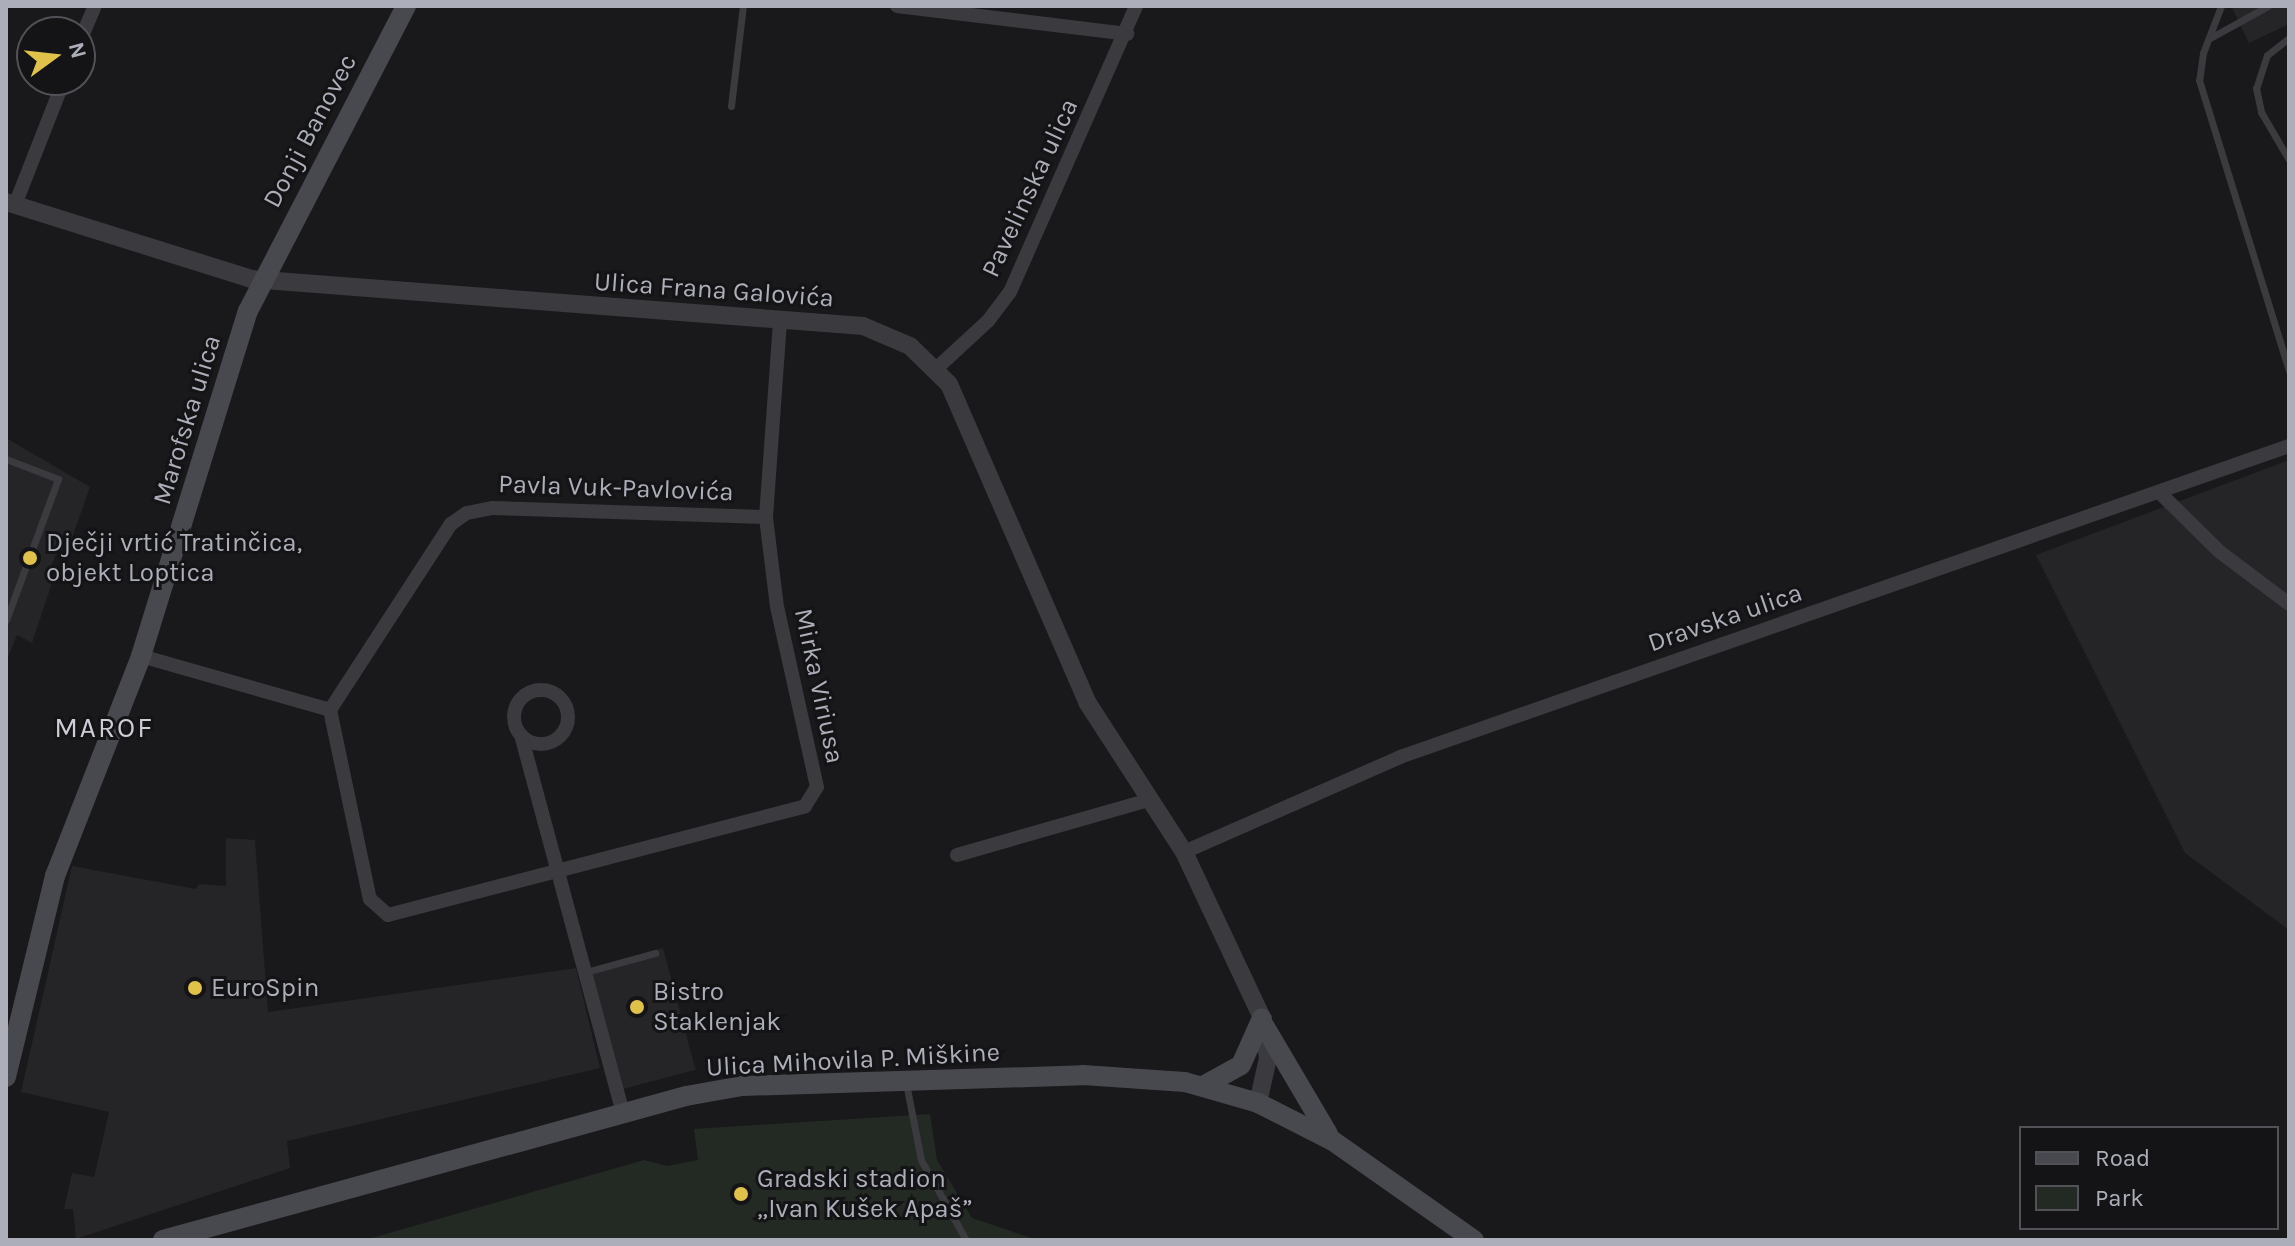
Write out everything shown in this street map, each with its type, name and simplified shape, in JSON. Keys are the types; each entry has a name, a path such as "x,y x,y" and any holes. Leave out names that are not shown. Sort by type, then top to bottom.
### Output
{"main road":[{"name":"Donji Banovec","path":"262,281 406,6"},
{"name":"Marofska ulica","path":"6,1077 55,876 141,656 230,365 262,281"},
{"path":"1203,1086 1241,1065 1264,1023"},
{"path":"1264,1023 1333,1141"},
{"name":"Ulica Mihovila P. Miškine","path":"163,1240 622,1110 742,1086 1120,1075 1203,1086 1258,1103 1333,1141 1474,1240"}],"street":[{"path":"897,6 1127,34"},
{"name":"Pavelinska ulica","path":"937,368 988,321 1010,292 1127,34 1136,6"},
{"path":"10,204 57,96"},
{"name":"Ulica Frana Galovića","path":"10,204 226,275 262,281 875,329 910,346 937,368 958,401 1087,702 1184,852 1264,1023 1268,1058 1258,1103"},
{"name":"Mirka Viriusa","path":"330,710 370,899 379,911 388,915 805,806 817,787 777,607 766,517 780,320"},
{"name":"Dravska ulica","path":"1184,852 1427,747 2161,494 2289,446"},
{"path":"2161,494 2220,552 2289,604"},
{"name":"Pavla Vuk-Pavlovića","path":"330,710 451,524 467,513 492,508 766,517"},
{"path":"141,656 330,710"},
{"path":"521,735 622,1110"},
{"path":"957,855 1149,800"}],"lane":[{"path":"731,106 743,6"},
{"path":"2221,6 2199,67 2201,91 2289,371"},
{"path":"2209,38 2268,6"},
{"path":"2289,38 2267,55 2256,88 2261,112 2289,160"},
{"path":"6,459 58,479 6,620"},
{"path":"586,972 655,953"},
{"path":"905,1080 921,1160 966,1240"}],"shaded area":[{"path":"2231,6 2289,6 2289,24 2249,43"},
{"name":"Dječji vrtić Tratinčica, objekt Loptica","path":"6,438 90,487 72,538 64,535 47,576 53,580 32,643 17,635 6,662"},
{"path":"2289,460 2289,930 2185,853 2036,555"},
{"path":"226,838 255,840 268,1012 576,968 600,1068 287,1141 290,1168 76,1239 73,1209 64,1209 72,1173 94,1177 109,1112 21,1092 72,866 196,889 199,884 226,886"},
{"path":"663,948 696,1070 623,1089 591,967"}],"green space":[{"name":"Gradski stadion „Ivan Kušek Apaš”","path":"930,1114 937,1160 972,1218 1037,1240 365,1240 644,1160 667,1166 698,1160 694,1129"}],"place":[{"name":"Dječji vrtić Tratinčica, objekt Loptica","path":"30,558"},
{"name":"EuroSpin","path":"195,988"},
{"name":"Bistro Staklenjak","path":"637,1007"},
{"name":"Gradski stadion „Ivan Kušek Apaš”","path":"741,1194"}],"district":[{"name":"MAROF","path":"104,728"}]}
